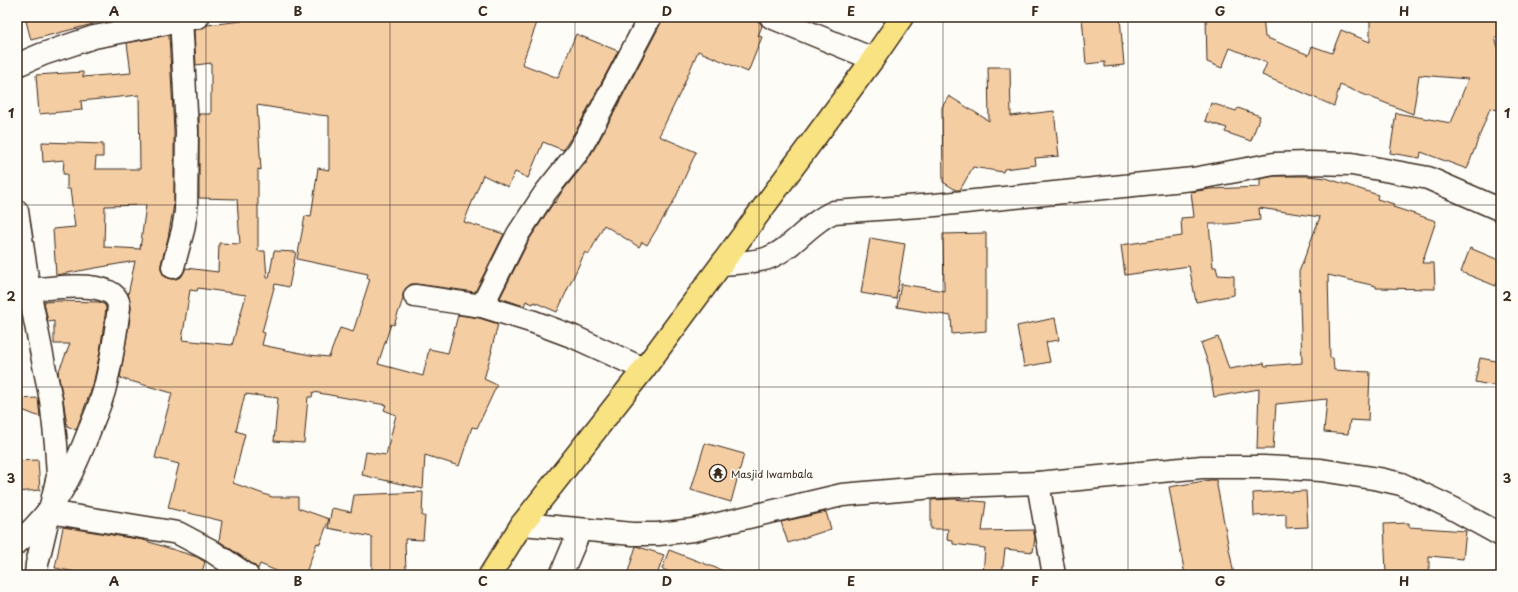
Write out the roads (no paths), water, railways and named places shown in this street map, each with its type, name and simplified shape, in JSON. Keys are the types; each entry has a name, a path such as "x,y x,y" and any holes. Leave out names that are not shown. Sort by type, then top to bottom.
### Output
{"highway":[{"path":"490,575 522,524 644,369 873,59 902,17"}],"street":[{"path":"482,306 518,234 545,193 577,153 650,17"},
{"path":"771,17 873,59"},
{"path":"17,65 43,54 94,38 187,18 186,212 183,230 173,267"},
{"path":"722,264 768,259 782,251 824,216 834,212 935,205 1193,179 1274,164 1352,164 1428,178 1501,210"},
{"path":"17,211 29,290 49,393 56,444 58,476 36,575"},
{"path":"17,543 31,532 49,512 71,475 102,397 106,383 119,303 117,298 111,293 98,288 84,286 29,290"},
{"path":"415,296 482,306 534,322 574,337 644,369"},
{"path":"522,524 633,534 658,534 693,530 842,495 934,487 1038,483 1202,467 1321,470 1401,484 1452,508 1501,535"},
{"path":"1038,483 1054,575"},
{"path":"49,512 178,533 210,550 247,575"},
{"path":"561,575 580,530"}],"place":[{"name":"Masjid Iwambala","path":"718,473"}]}
